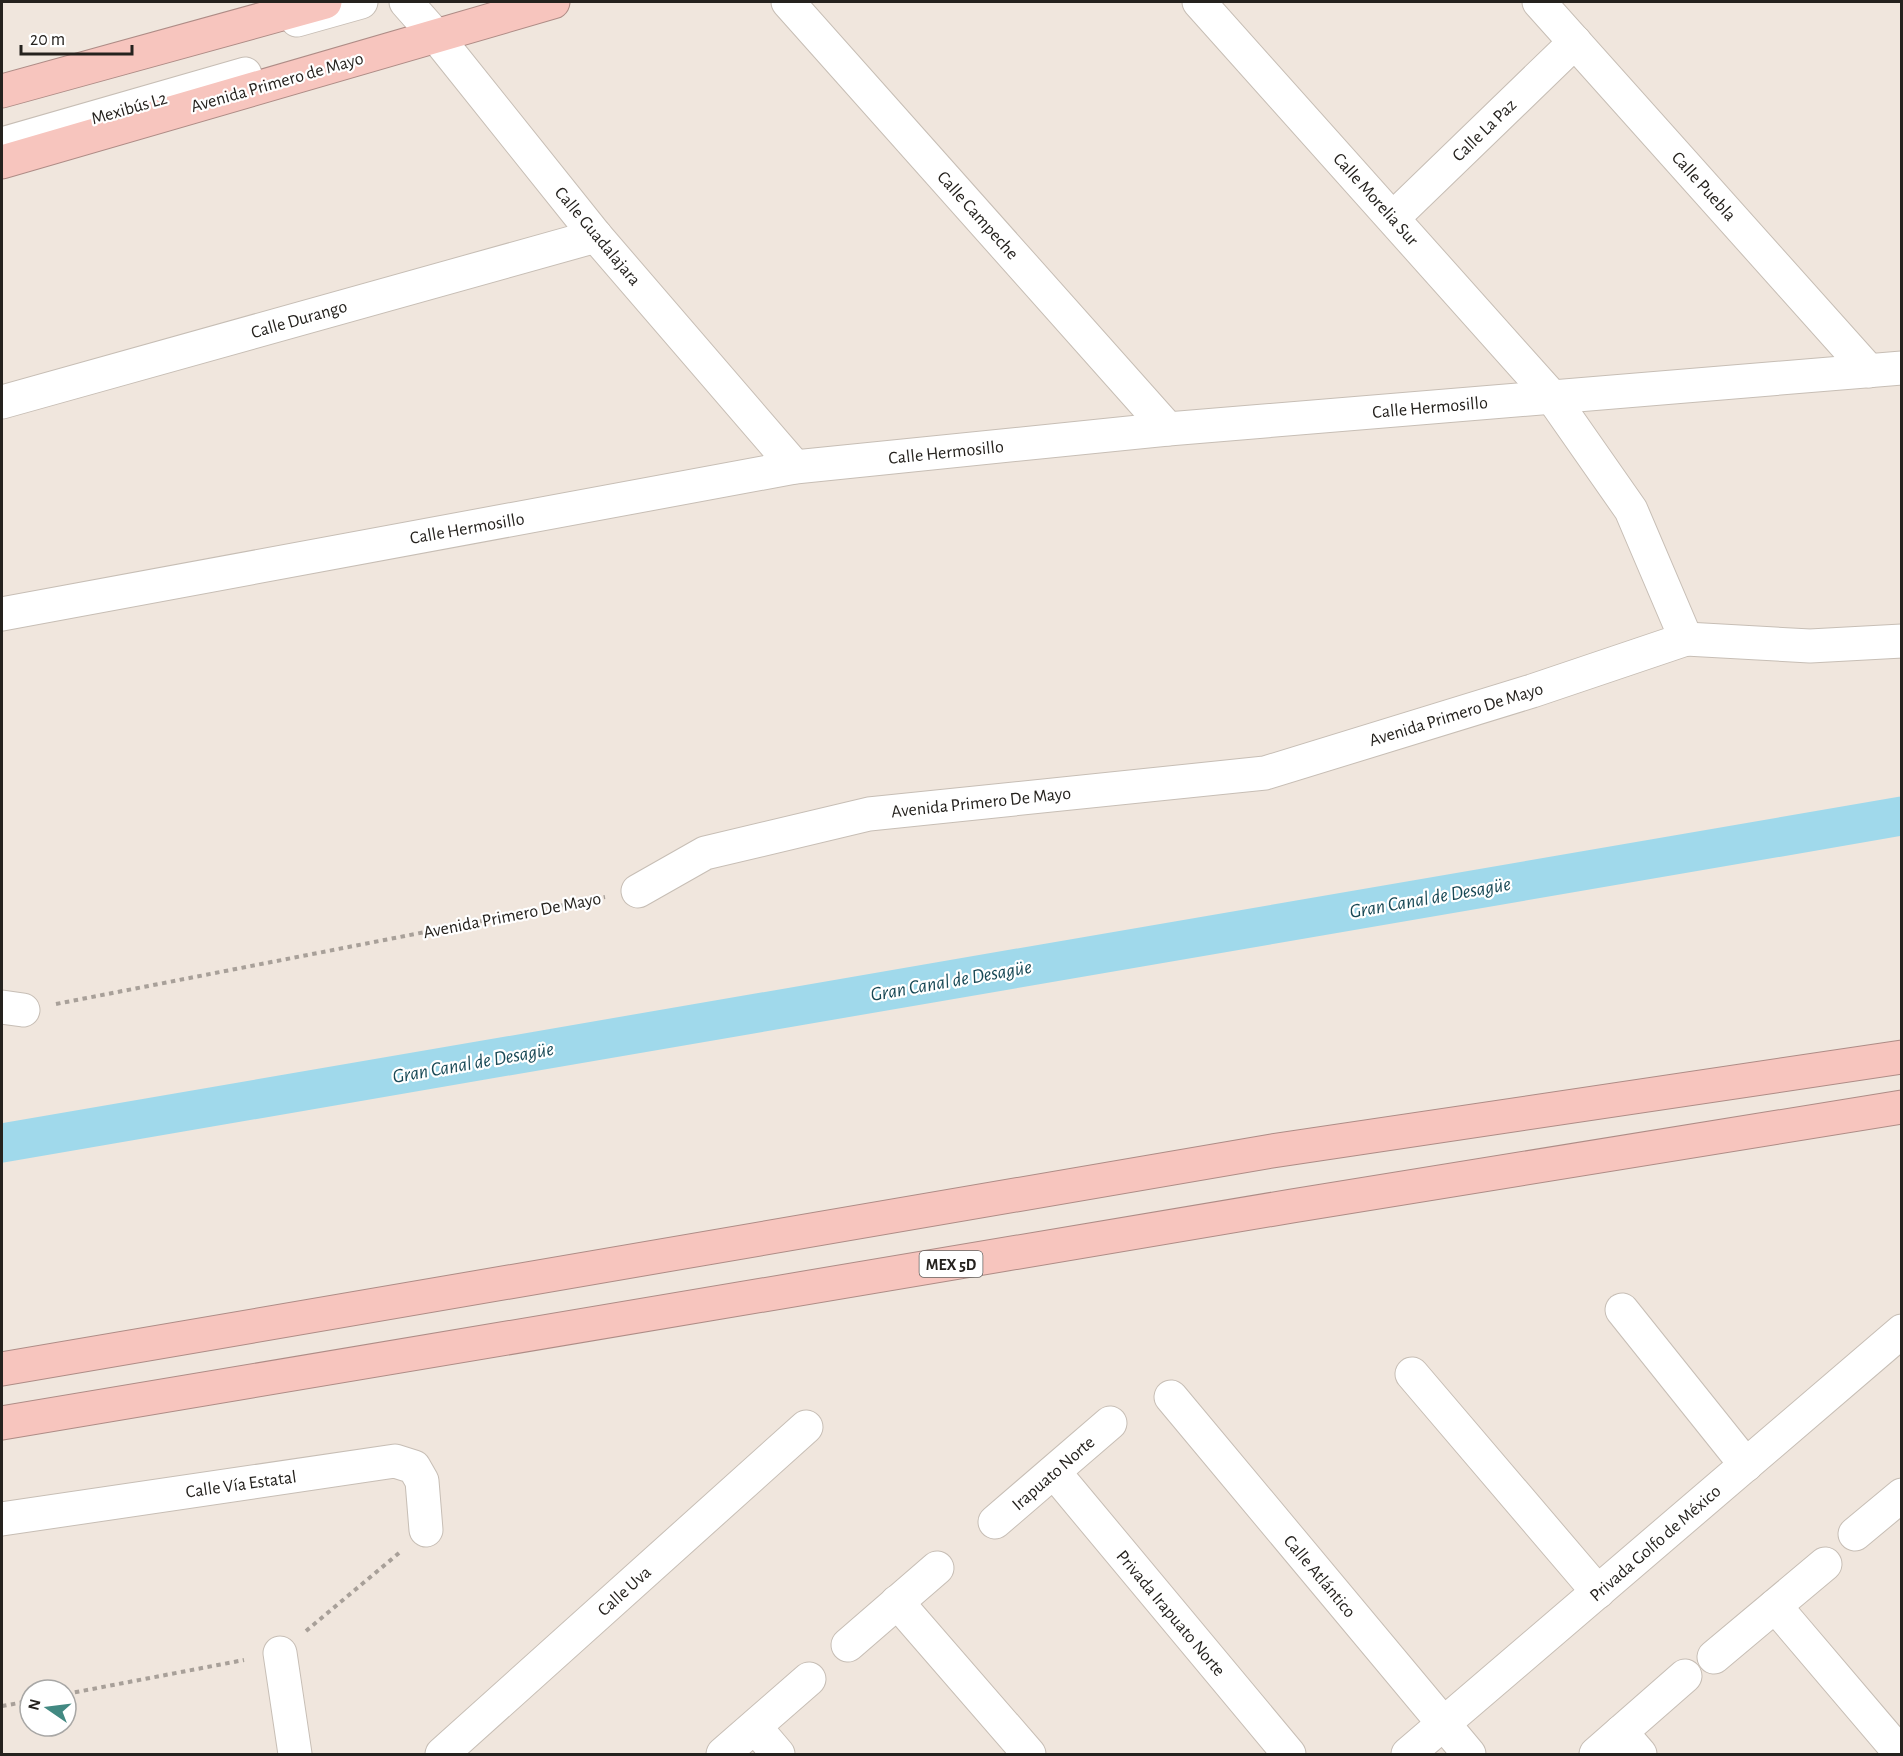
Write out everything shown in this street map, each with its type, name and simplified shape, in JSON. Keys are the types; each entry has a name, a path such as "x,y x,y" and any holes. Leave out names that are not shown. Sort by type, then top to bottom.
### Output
{"highway":[{"path":"2,91 326,2"},
{"name":"Avenida Primero de Mayo","path":"2,162 422,20 554,2"},
{"path":"2,1369 1272,1151 1902,1057"},
{"name":"MEX 5D","path":"2,1423 1268,1210 1902,1107"}],"street":[{"path":"2,104 361,2"},
{"name":"Mexibús L2","path":"2,144 422,20 499,2"},
{"name":"Calle Campeche","path":"788,2 1168,429"},
{"name":"Calle Morelia Sur","path":"1199,2 1552,397"},
{"name":"Calle Puebla","path":"1539,2 1869,371"},
{"name":"Calle Guadalajara","path":"422,20 596,236 795,467"},
{"name":"Calle La Paz","path":"1393,218 1575,42"},
{"name":"Calle Durango","path":"2,402 596,236"},
{"name":"Calle Hermosillo","path":"2,614 795,467 1168,429 1902,368"},
{"path":"1552,397 1631,510 1686,639 1810,646 1902,641"},
{"name":"Avenida Primero De Mayo","path":"638,891 705,853 869,814 1265,773 1532,691 1686,639"},
{"path":"1622,1310 1746,1465"},
{"name":"Privada Golfo de México","path":"1408,1755 1902,1331"},
{"path":"1412,1374 1598,1592"},
{"name":"Calle Atlántico","path":"1171,1397 1469,1755"},
{"name":"Irapuato Norte","path":"995,1522 1110,1424"},
{"name":"Calle Uva","path":"442,1755 806,1427"},
{"name":"Calle Vía Estatal","path":"2,1519 395,1461 414,1467 422,1481 426,1530"},
{"name":"Privada Irapuato Norte","path":"1054,1472 1289,1755"},
{"path":"1855,1534 1902,1495"},
{"path":"1714,1657 1825,1564"},
{"path":"848,1646 937,1568"},
{"path":"897,1602 1029,1755"},
{"path":"1775,1606 1900,1755"},
{"path":"280,1653 295,1755"},
{"path":"1596,1755 1631,1743 1685,1676"},
{"path":"723,1755 809,1679"},
{"path":"754,1727 778,1755"}],"path":[{"name":"Avenida Primero De Mayo","path":"12,1009 638,891"},
{"path":"2,1706 18,1703"}],"waterway":[{"name":"Gran Canal de Desagüe","path":"2,1143 1902,816"}]}
